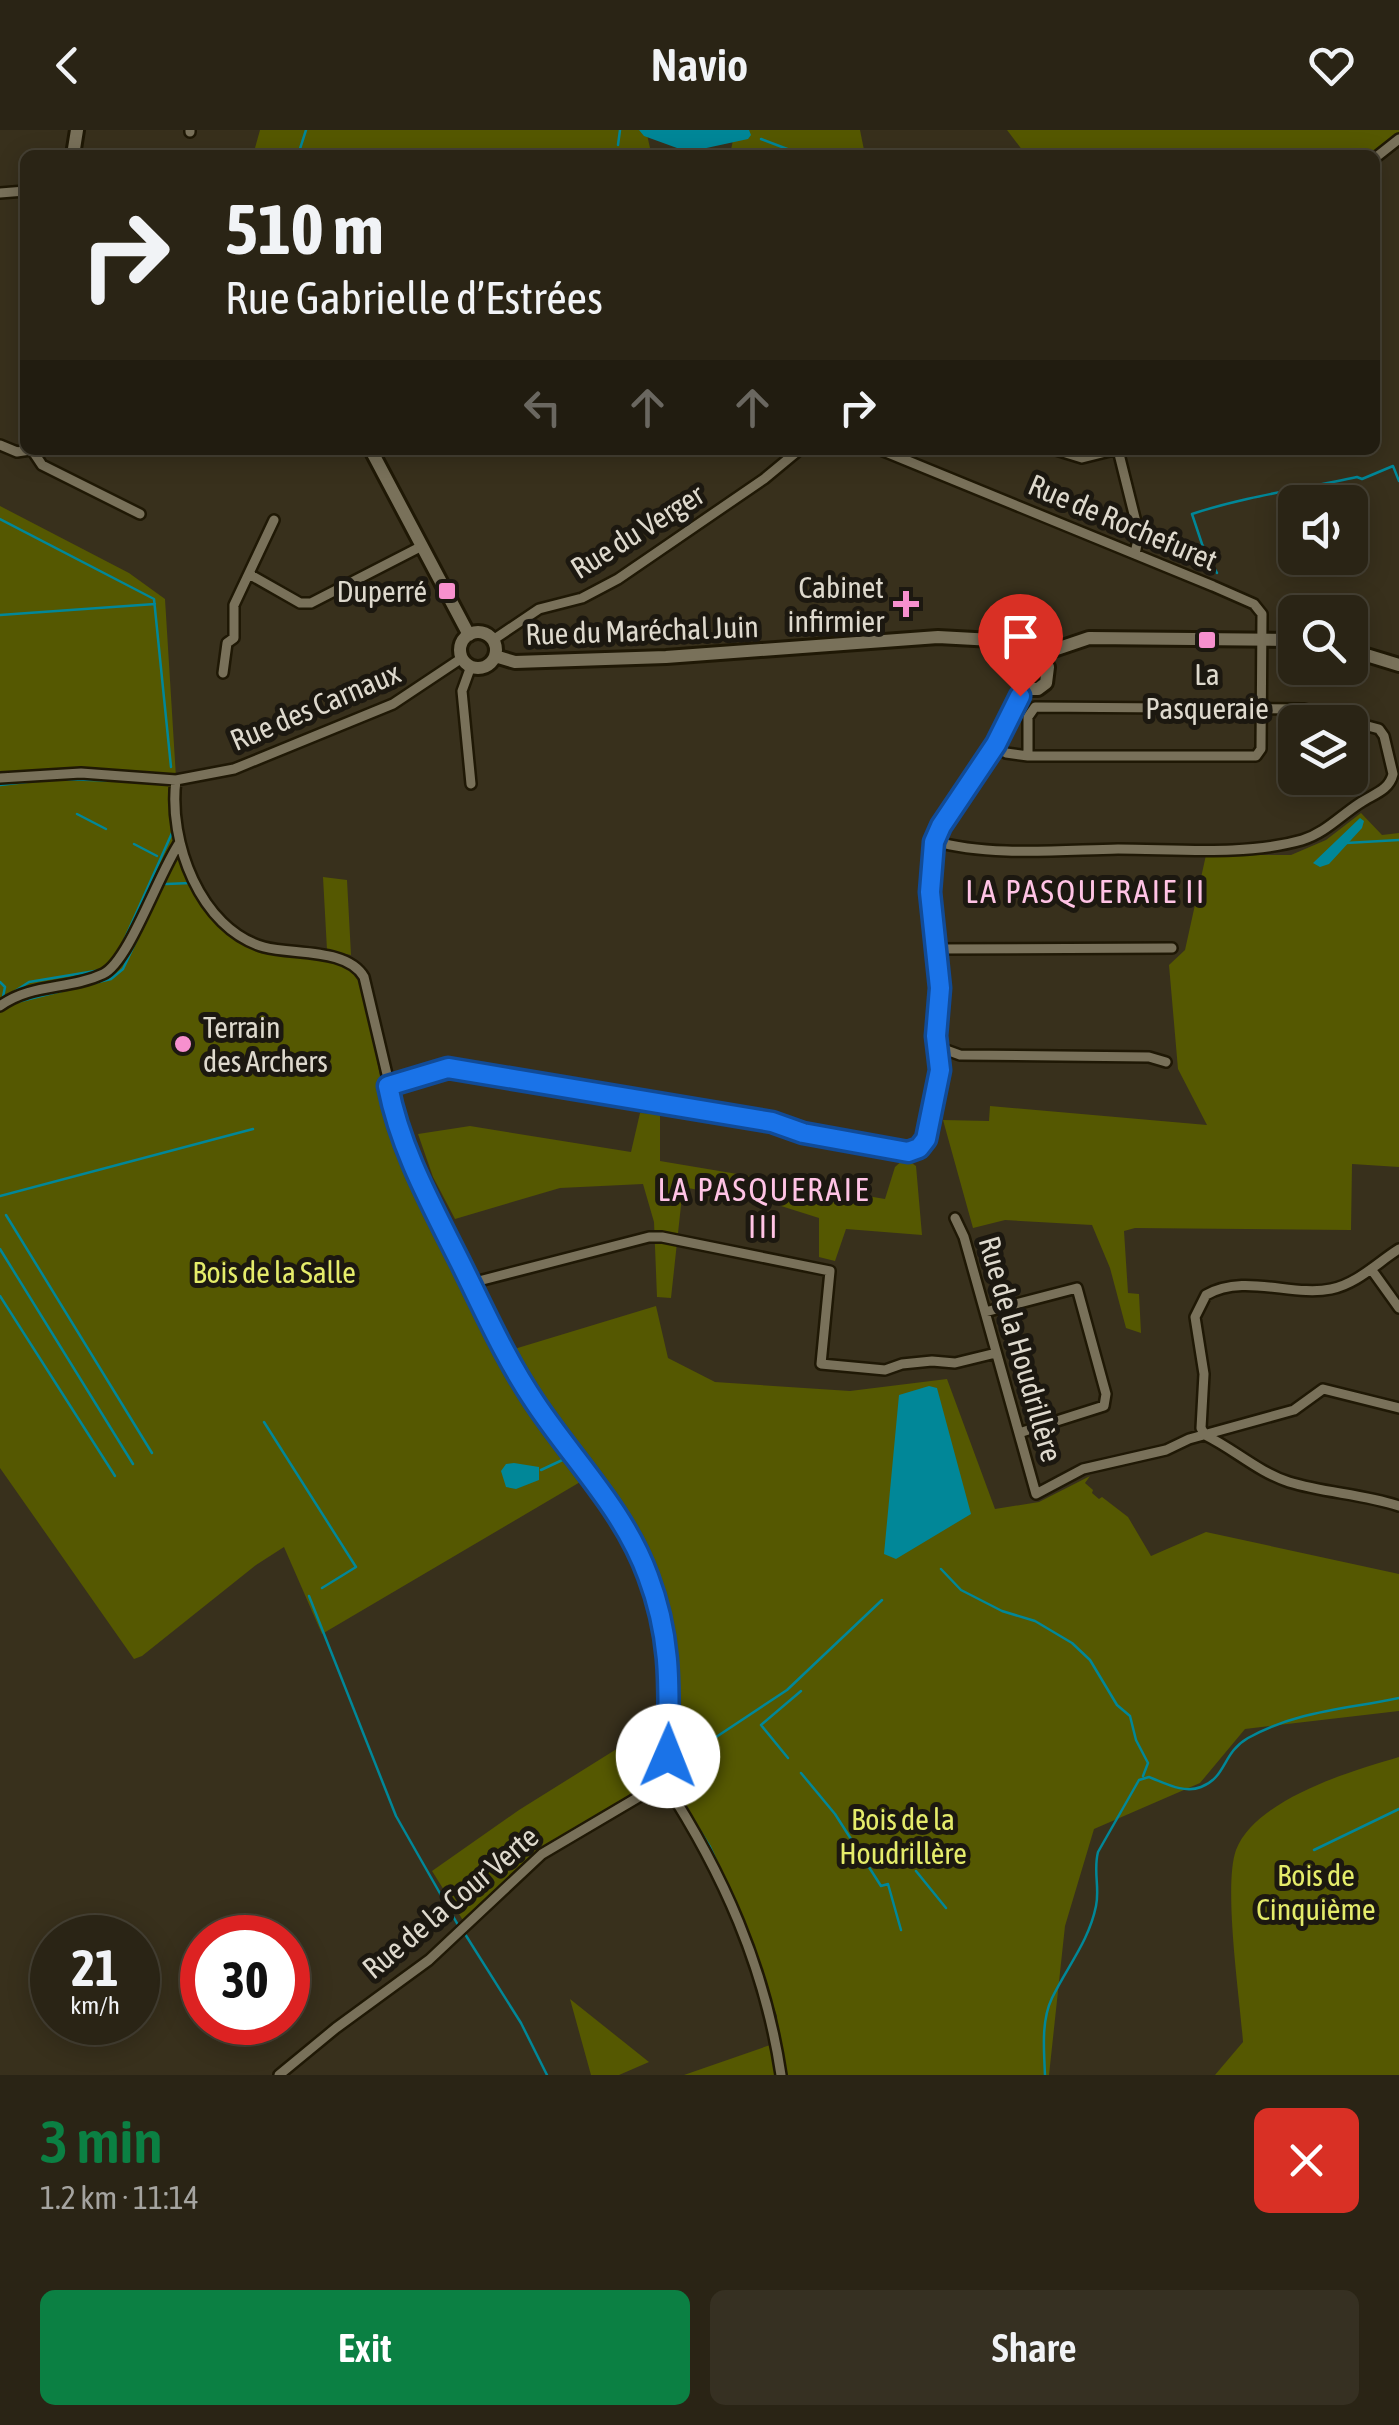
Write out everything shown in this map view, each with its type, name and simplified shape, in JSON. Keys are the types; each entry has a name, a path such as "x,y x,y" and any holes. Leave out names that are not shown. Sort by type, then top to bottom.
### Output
{"street":[{"path":"35,455 42,465 140,514"},
{"path":"374,455 469,634"},
{"name":"Rue du Verger","path":"493,640 539,609 582,598 618,579 764,480 793,455"},
{"name":"Rue de Rochefuret","path":"893,455 1254,604 1264,618 1264,640"},
{"path":"1117,455 1139,534 1135,554"},
{"path":"223,674 227,643 234,638 234,605 274,520"},
{"path":"248,574 300,603 311,603 422,546"},
{"path":"467,662 486,666 495,656 493,640 480,632 469,634 461,644 467,662 462,691 471,784"},
{"name":"Rue du Maréchal Juin","path":"495,656 514,662 655,658 902,638 983,637 1036,662"},
{"path":"1036,662 1048,678 1035,690 1026,688 1017,674 1036,662 1080,640 1278,640"},
{"path":"996,744 1006,753 1028,756 1258,755 1264,640"},
{"path":"1368,656 1399,665"},
{"name":"Rue des Carnaux","path":"0,778 81,773 176,780 244,766 393,704 467,662"},
{"path":"388,1086 448,1068 772,1122 803,1133 908,1152 919,1148 926,1139 939,1083 936,1036 940,988 930,892 934,842 1026,688"},
{"path":"934,842 956,848 1253,848 1314,836 1386,788 1393,778 1379,729 1311,710 1035,708 1028,716 1028,756"},
{"path":"176,780 180,842 190,871 223,923 244,940 266,948 345,960 360,970 368,985 403,1142 471,1283 536,1404 588,1471 628,1532 649,1577 668,1649 668,1756 664,1782 703,1842 734,1908 772,2018 781,2075"},
{"path":"0,1006 22,993 104,974 117,964 160,873 180,842"},
{"path":"936,949 1172,948"},
{"path":"938,1047 960,1055 1149,1057 1166,1062"},
{"path":"940,1062 960,1055"},
{"name":"Rue de la Houdrillère","path":"955,1218 964,1237 1036,1494 1082,1469 1166,1450 1205,1435"},
{"path":"471,1283 649,1237 673,1239 830,1271 821,1364 884,1370 932,1360 955,1363 996,1353"},
{"path":"1399,1248 1371,1269 1332,1289 1228,1287 1211,1292 1203,1298 1195,1318 1202,1358 1201,1428 1205,1435 1289,1482 1399,1506"},
{"path":"1371,1269 1399,1308"},
{"path":"985,1312 1077,1288 1106,1394 1104,1406 1091,1413 1018,1433"},
{"path":"1205,1435 1294,1410 1323,1389 1399,1408"},
{"name":"Rue de la Cour Verte","path":"278,2075 430,1960 542,1854 664,1782"}],"green space":[{"path":"260,130 646,130 650,148 649,150 254,150"},
{"path":"735,130 860,130 864,150 731,150"},
{"path":"1007,130 1399,130 1399,139 1380,152 1022,150"},
{"name":"Bois de la Salle","path":"0,506 129,573 165,599 180,842 185,860 223,923 244,940 345,960 360,970 386,1108 417,1188 513,1376 587,1478 322,1634 284,1547 134,1659 0,1468"},
{"path":"1361,813 1382,835 1399,833 1399,1167 1352,1164 1351,1230 1124,1231 1128,1293 1139,1294 1141,1333 1126,1328 1110,1268 1092,1225 1005,1220 973,1228 943,1120 989,1121 990,1106 1207,1125 1178,1069 1169,965 1185,950 1206,855 1291,855 1326,840"},
{"path":"323,877 347,880 351,955 327,950"},
{"path":"640,1113 660,1114 660,1161 885,1199 895,1167 905,1158 916,1166 922,1235 846,1229 835,1261 819,1257 819,1218 781,1206 683,1187 671,1298 657,1297 654,1222 643,1184 560,1188 455,1219 433,1177 418,1134 470,1126 631,1152"},
{"name":"Bois de la Houdrillère","path":"656,1306 668,1358 715,1382 850,1391 947,1379 995,1509 1039,1502 1090,1476 1085,1483 1092,1493 1128,1517 1151,1556 1206,1532 1399,1574 1399,1711 1245,1729 1200,1783 1094,1829 1065,1926 1049,2075 684,2075 776,2043 777,2016 738,1907 671,1779 676,1671 663,1603 634,1534 530,1386 511,1350"},
{"path":"647,1730 661,1733 659,1775 653,1782 533,1855 464,1922 432,1871 519,1810"},
{"name":"Bois de Cinquième","path":"1399,1757 1399,2075 1215,2075 1243,2042 1231,1889 1236,1850 1263,1816 1284,1802 1332,1779"},
{"path":"570,1999 649,2062 619,2075 591,2075"}],"water":[{"path":"639,130 749,130 751,135 748,139 697,150 682,150 644,136"},
{"path":"1360,818 1364,821 1362,828 1329,864 1320,867 1313,863"},
{"path":"929,1386 937,1388 971,1514 896,1559 884,1554 899,1395"},
{"path":"506,1464 539,1467 539,1480 516,1489 506,1487 501,1471"}],"waterway":[{"path":"300,150 306,130"},
{"path":"618,145 620,130"},
{"path":"761,139 790,150"},
{"path":"1217,573 1192,514 1274,493 1362,479 1393,466 1399,481"},
{"path":"0,519 154,599 171,767"},
{"path":"0,615 155,604"},
{"path":"56,779 128,781"},
{"path":"0,785 43,780"},
{"path":"77,814 106,829"},
{"path":"122,945 172,833"},
{"path":"1346,843 1399,840"},
{"path":"134,844 157,856"},
{"path":"86,985 111,979 123,969 172,864"},
{"path":"166,884 191,883"},
{"path":"0,1001 29,982 101,970"},
{"path":"0,982 5,987 3,997"},
{"path":"13,1003 73,988"},
{"path":"390,1121 419,1192 492,1338 535,1411 571,1456 541,1470"},
{"path":"0,1196 253,1129"},
{"path":"6,1215 152,1453"},
{"path":"0,1249 133,1464"},
{"path":"0,1296 115,1476"},
{"path":"264,1422 356,1567 322,1588"},
{"path":"941,1569 961,1590 1002,1611 1035,1621 1072,1643 1090,1660 1117,1705 1130,1716 1148,1763 1143,1776"},
{"path":"641,1570 649,1596"},
{"path":"309,1596 396,1816 458,1925"},
{"path":"674,1765 787,1690 882,1600"},
{"path":"661,1642 663,1652"},
{"path":"788,1758 761,1725 801,1691"},
{"path":"1045,2075 1048,2007 1093,1919 1098,1852 1139,1780 1149,1777 1195,1789 1216,1777 1240,1744 1266,1729 1303,1716 1399,1698"},
{"path":"801,1773 835,1814 881,1886 888,1884 901,1930"},
{"path":"1314,1850 1399,1809"},
{"path":"690,1815 710,1847 734,1901"},
{"path":"916,1871 946,1908"},
{"path":"465,1934 521,2023 547,2075"},
{"path":"779,2042 786,2075"}],"place":[{"name":"Duperré","path":"447,591"},
{"name":"Cabinet infirmier","path":"906,604"},
{"name":"La Pasqueraie","path":"1207,640"},
{"name":"Terrain des Archers","path":"183,1044"}],"district":[{"name":"LA PASQUERAIE II","path":"1086,891"},
{"name":"LA PASQUERAIE III","path":"764,1208"}],"route":[{"path":"668,1756 668,1649 640,1555 596,1484 536,1404 503,1346 403,1142 388,1086 448,1068 772,1122 803,1133 908,1152 919,1148 926,1139 940,1070 936,1036 940,988 930,859 941,826 996,744 1020,696"}]}
